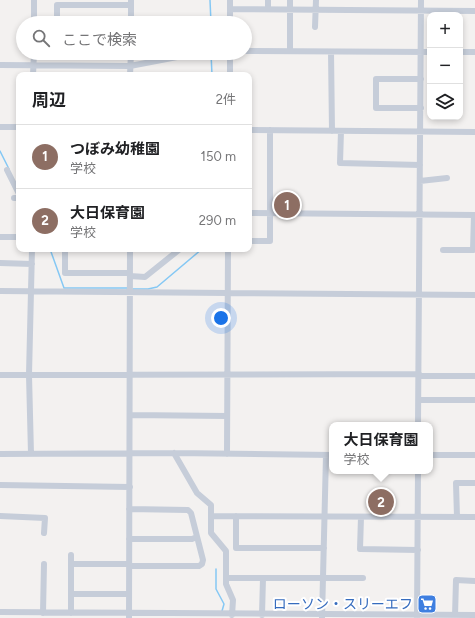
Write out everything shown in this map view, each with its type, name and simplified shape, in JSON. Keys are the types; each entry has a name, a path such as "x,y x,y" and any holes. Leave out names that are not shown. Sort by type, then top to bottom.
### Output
{"street":[{"path":"34,0 34,16"},
{"path":"230,0 230,16"},
{"path":"268,0 268,9"},
{"path":"290,0 290,51"},
{"path":"315,27 316,0"},
{"path":"418,422 422,0"},
{"path":"57,16 57,5 131,2 131,16"},
{"path":"230,9 421,12 475,11"},
{"path":"252,51 427,52"},
{"path":"331,52 332,130"},
{"path":"463,52 475,52"},
{"path":"33,60 33,72"},
{"path":"130,60 130,72"},
{"path":"0,65 130,66 161,60"},
{"path":"230,60 230,72"},
{"path":"421,79 376,79 376,108 421,108"},
{"path":"0,127 16,127"},
{"path":"252,130 475,132"},
{"path":"252,241 270,241 270,130"},
{"path":"341,131 340,163 420,165"},
{"path":"7,170 16,193"},
{"path":"420,181 447,178"},
{"path":"252,213 475,215 473,250 443,250"},
{"path":"0,237 16,237"},
{"path":"31,454 29,375 32,252"},
{"path":"65,252 65,273 130,274 145,277 176,252"},
{"path":"129,615 130,252"},
{"path":"227,454 228,252"},
{"path":"0,263 32,264"},
{"path":"0,291 131,290 228,293 475,295"},
{"path":"0,375 475,376"},
{"path":"419,400 475,400"},
{"path":"130,415 227,416"},
{"path":"0,454 174,453 329,455 325,516 322,617"},
{"path":"174,453 197,493 211,505 211,533 226,551 226,584 233,600 232,615"},
{"path":"433,455 475,455"},
{"path":"417,617 418,474"},
{"path":"457,517 456,483 475,483"},
{"path":"0,485 130,487"},
{"path":"71,564 199,566 202,564 203,560 191,513 188,510 129,509"},
{"path":"0,516 44,518 44,534"},
{"path":"211,516 475,517"},
{"path":"236,516 236,548 324,548"},
{"path":"360,516 360,549 418,550"},
{"path":"129,539 192,539 197,537"},
{"path":"71,555 71,613"},
{"path":"43,613 44,564"},
{"path":"226,578 363,578"},
{"path":"262,615 263,578"},
{"path":"455,616 456,580 475,581"},
{"path":"71,594 129,594"},
{"path":"0,612 322,617 473,616"}],"waterway":[{"path":"210,0 211,16"},
{"path":"211,60 212,72"},
{"path":"0,151 9,169"},
{"path":"51,252 64,288 129,288"},
{"path":"133,289 148,289 157,287 198,252"},
{"path":"216,569 216,589 224,604 222,611"}],"place":[{"name":"つぼみ幼稚園","path":"287,205"},
{"name":"大日保育園","path":"381,502"},
{"name":"ローソン・スリーエフ","path":"427,604"}]}
